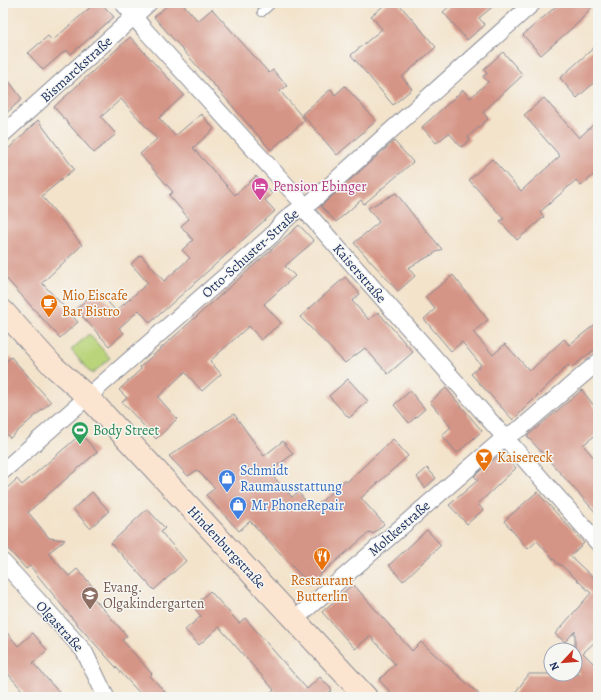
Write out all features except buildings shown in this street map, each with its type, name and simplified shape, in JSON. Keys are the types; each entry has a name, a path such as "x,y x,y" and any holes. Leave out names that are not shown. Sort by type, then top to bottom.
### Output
{"main road":[{"name":"Hindenburgstraße","path":"3,297 61,361 88,397"},
{"name":"Hindenburgstraße","path":"3,311 53,366 88,397 366,697"}],"street":[{"name":"Kaiserstraße","path":"123,3 300,200 302,207 598,543"},
{"name":"Bismarckstraße","path":"3,134 149,3"},
{"name":"Otto-Schuster-Straße","path":"3,471 272,235 280,223 296,209 309,204 533,3"},
{"name":"Moltkestraße","path":"294,620 504,437 521,428 598,362"},
{"name":"Olgastraße","path":"3,562 84,651 106,697"}],"lane":[{"path":"262,12 272,3"}],"green space":[{"path":"89,334 110,358 92,374 71,350"}],"place":[{"name":"Pension Ebinger","path":"260,201"},
{"name":"Mio Eiscafe Bar Bistro","path":"49,318"},
{"name":"Body Street","path":"80,445"},
{"name":"Kaisereck","path":"484,472"},
{"name":"Schmidt Raumausstattung","path":"227,493"},
{"name":"Mr PhoneRepair","path":"238,520"},
{"name":"Restaurant Butterlin","path":"322,571"},
{"name":"Evang. Olgakindergarten","path":"90,610"}]}
